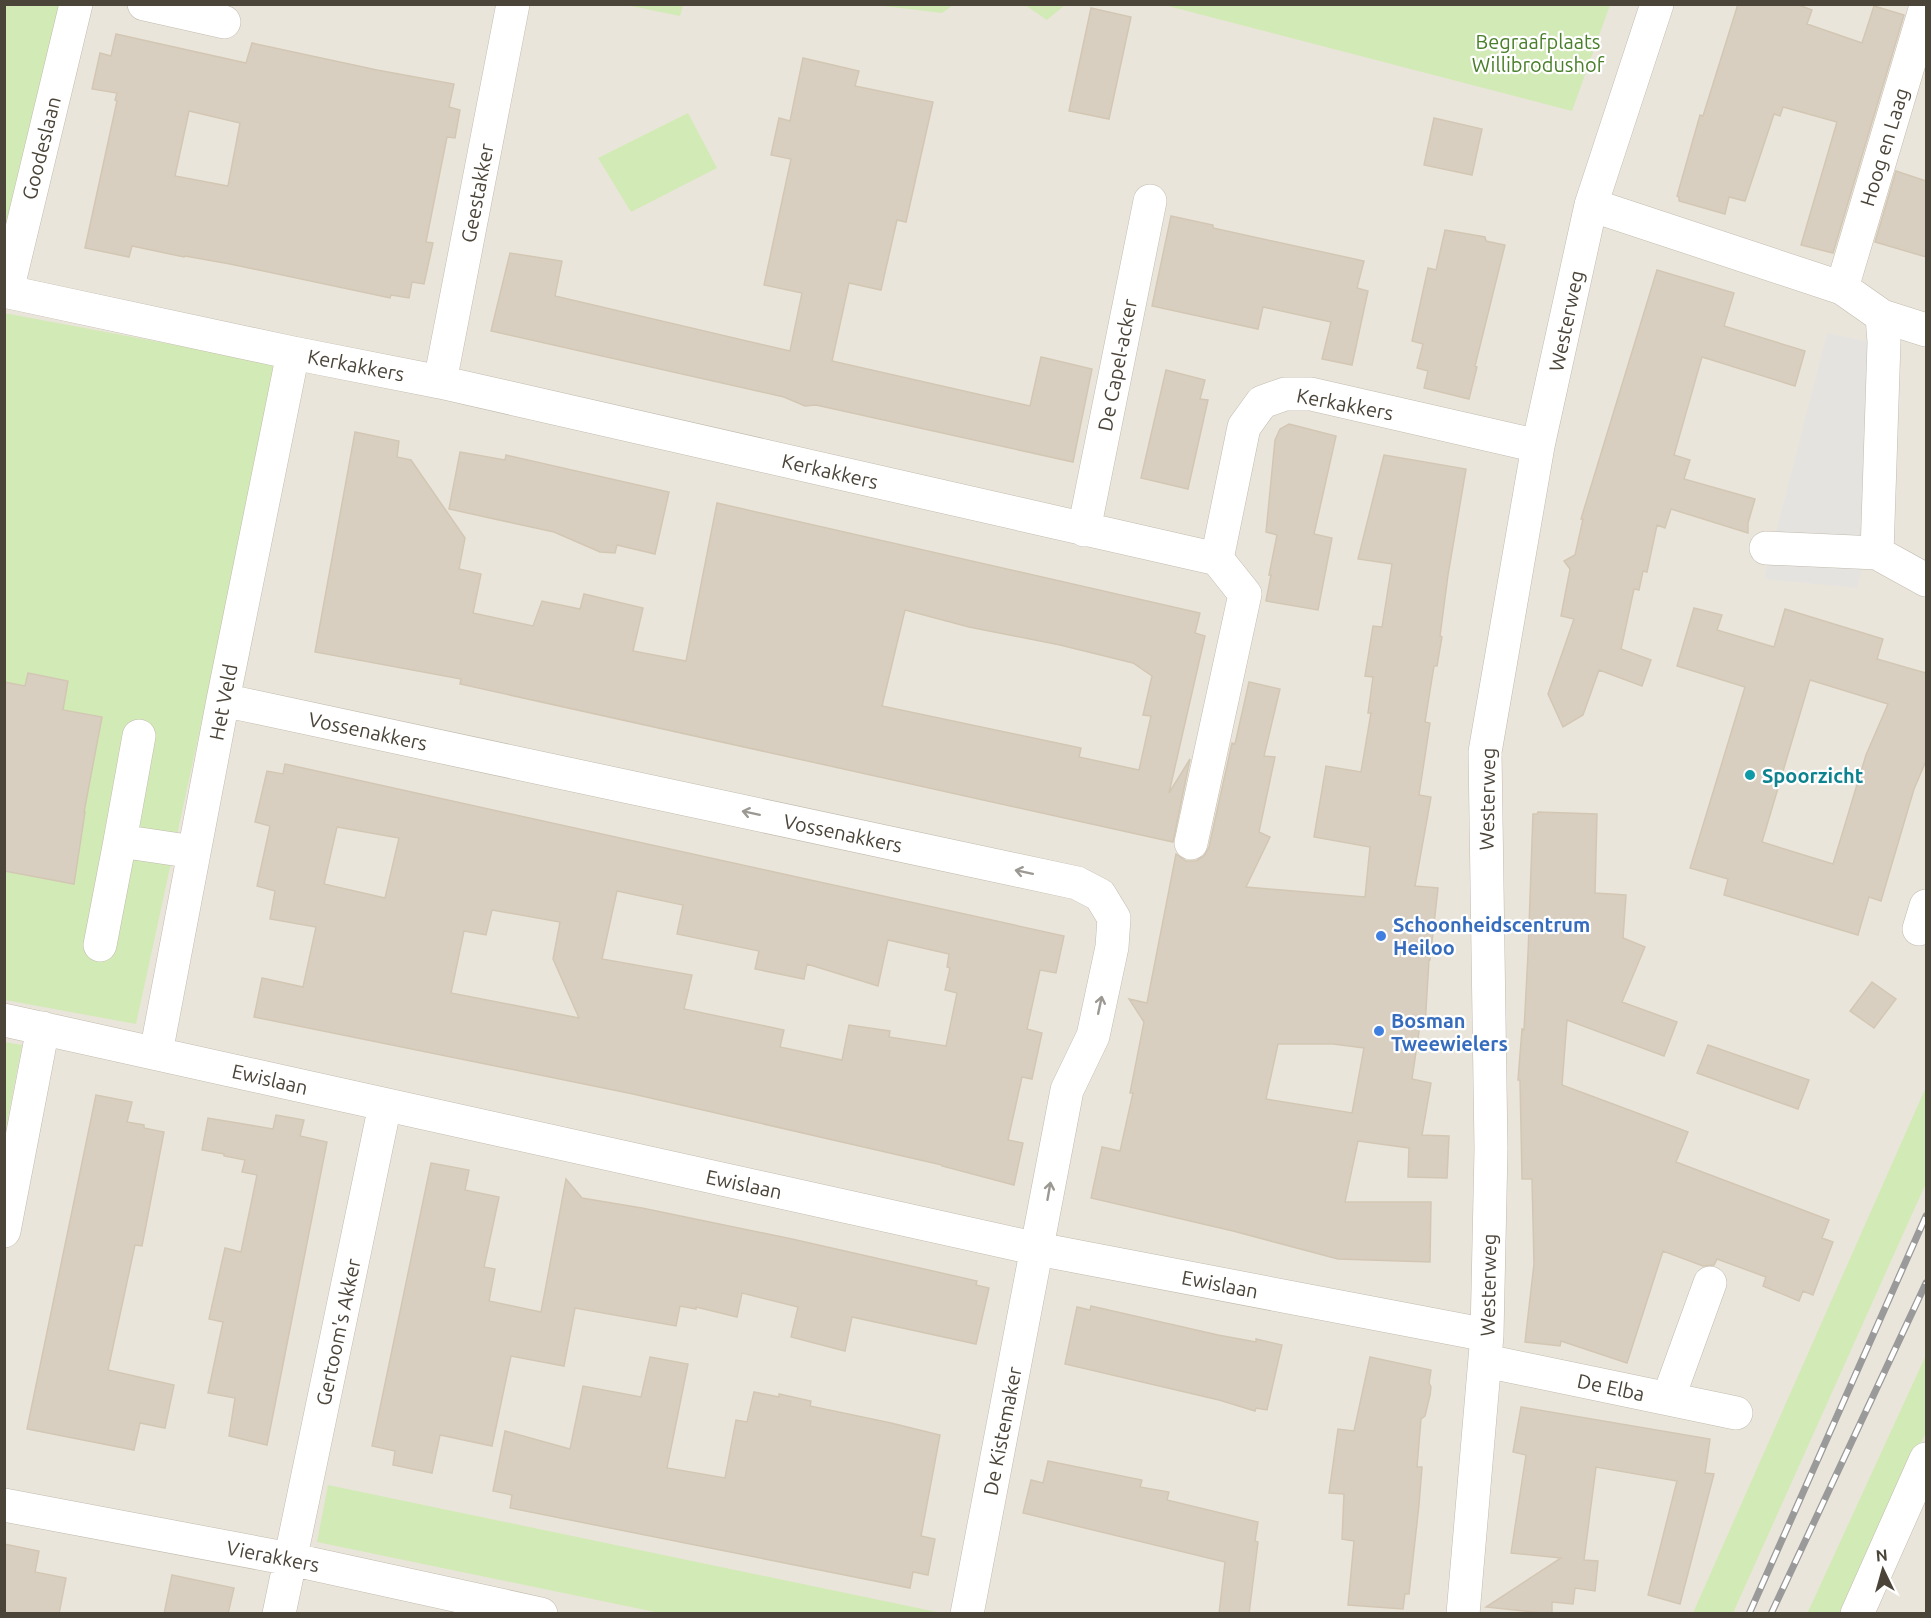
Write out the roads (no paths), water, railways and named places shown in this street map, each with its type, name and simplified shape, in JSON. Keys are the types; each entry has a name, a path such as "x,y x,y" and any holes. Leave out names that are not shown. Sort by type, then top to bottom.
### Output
{"street":[{"name":"Goodeslaan","path":"6,291 76,4"},
{"path":"144,4 224,22"},
{"name":"Geestakker","path":"440,382 513,4"},
{"name":"Westerweg","path":"1463,1614 1486,1348 1491,1149 1485,752 1538,446 1591,205 1657,4"},
{"name":"Hoog en Laag","path":"1842,288 1926,6"},
{"name":"De Capel-acker","path":"1084,530 1150,201"},
{"path":"1591,205 1842,288 1882,316 1926,330"},
{"name":"Kerkakkers","path":"6,291 440,382 1217,559 1244,427 1262,402 1285,394 1311,394 1538,446"},
{"path":"1877,553 1884,342 1882,316"},
{"name":"Het Veld","path":"156,1053 293,353"},
{"path":"1767,548 1877,553 1926,580"},
{"path":"1191,843 1245,594 1217,559"},
{"name":"Vossenakkers","path":"224,700 1077,883 1100,895 1114,918 1112,947 1093,1036 1067,1090 1038,1249"},
{"path":"100,945 139,736"},
{"path":"120,841 194,852"},
{"name":"Ewislaan","path":"4,1020 1486,1348"},
{"path":"4,1231 43,1028"},
{"name":"Gertoom's Akker","path":"279,1614 385,1105"},
{"name":"De Kistemaker","path":"967,1614 1038,1249"},
{"path":"1668,1399 1710,1283"},
{"name":"De Elba","path":"1486,1348 1668,1399 1736,1413"},
{"path":"1857,1614 1926,1459"},
{"name":"Vierakkers","path":"4,1505 290,1559 541,1614"}],"railway":[{"path":"1749,1614 1926,1216"},
{"path":"1771,1614 1926,1283"}],"place":[{"name":"Spoorzicht","path":"1750,775"},
{"name":"Schoonheidscentrum Heiloo","path":"1381,936"},
{"name":"Bosman Tweewielers","path":"1379,1031"}],"park label":[{"name":"Begraafplaats Willibrodushof","path":"1538,52"}]}
